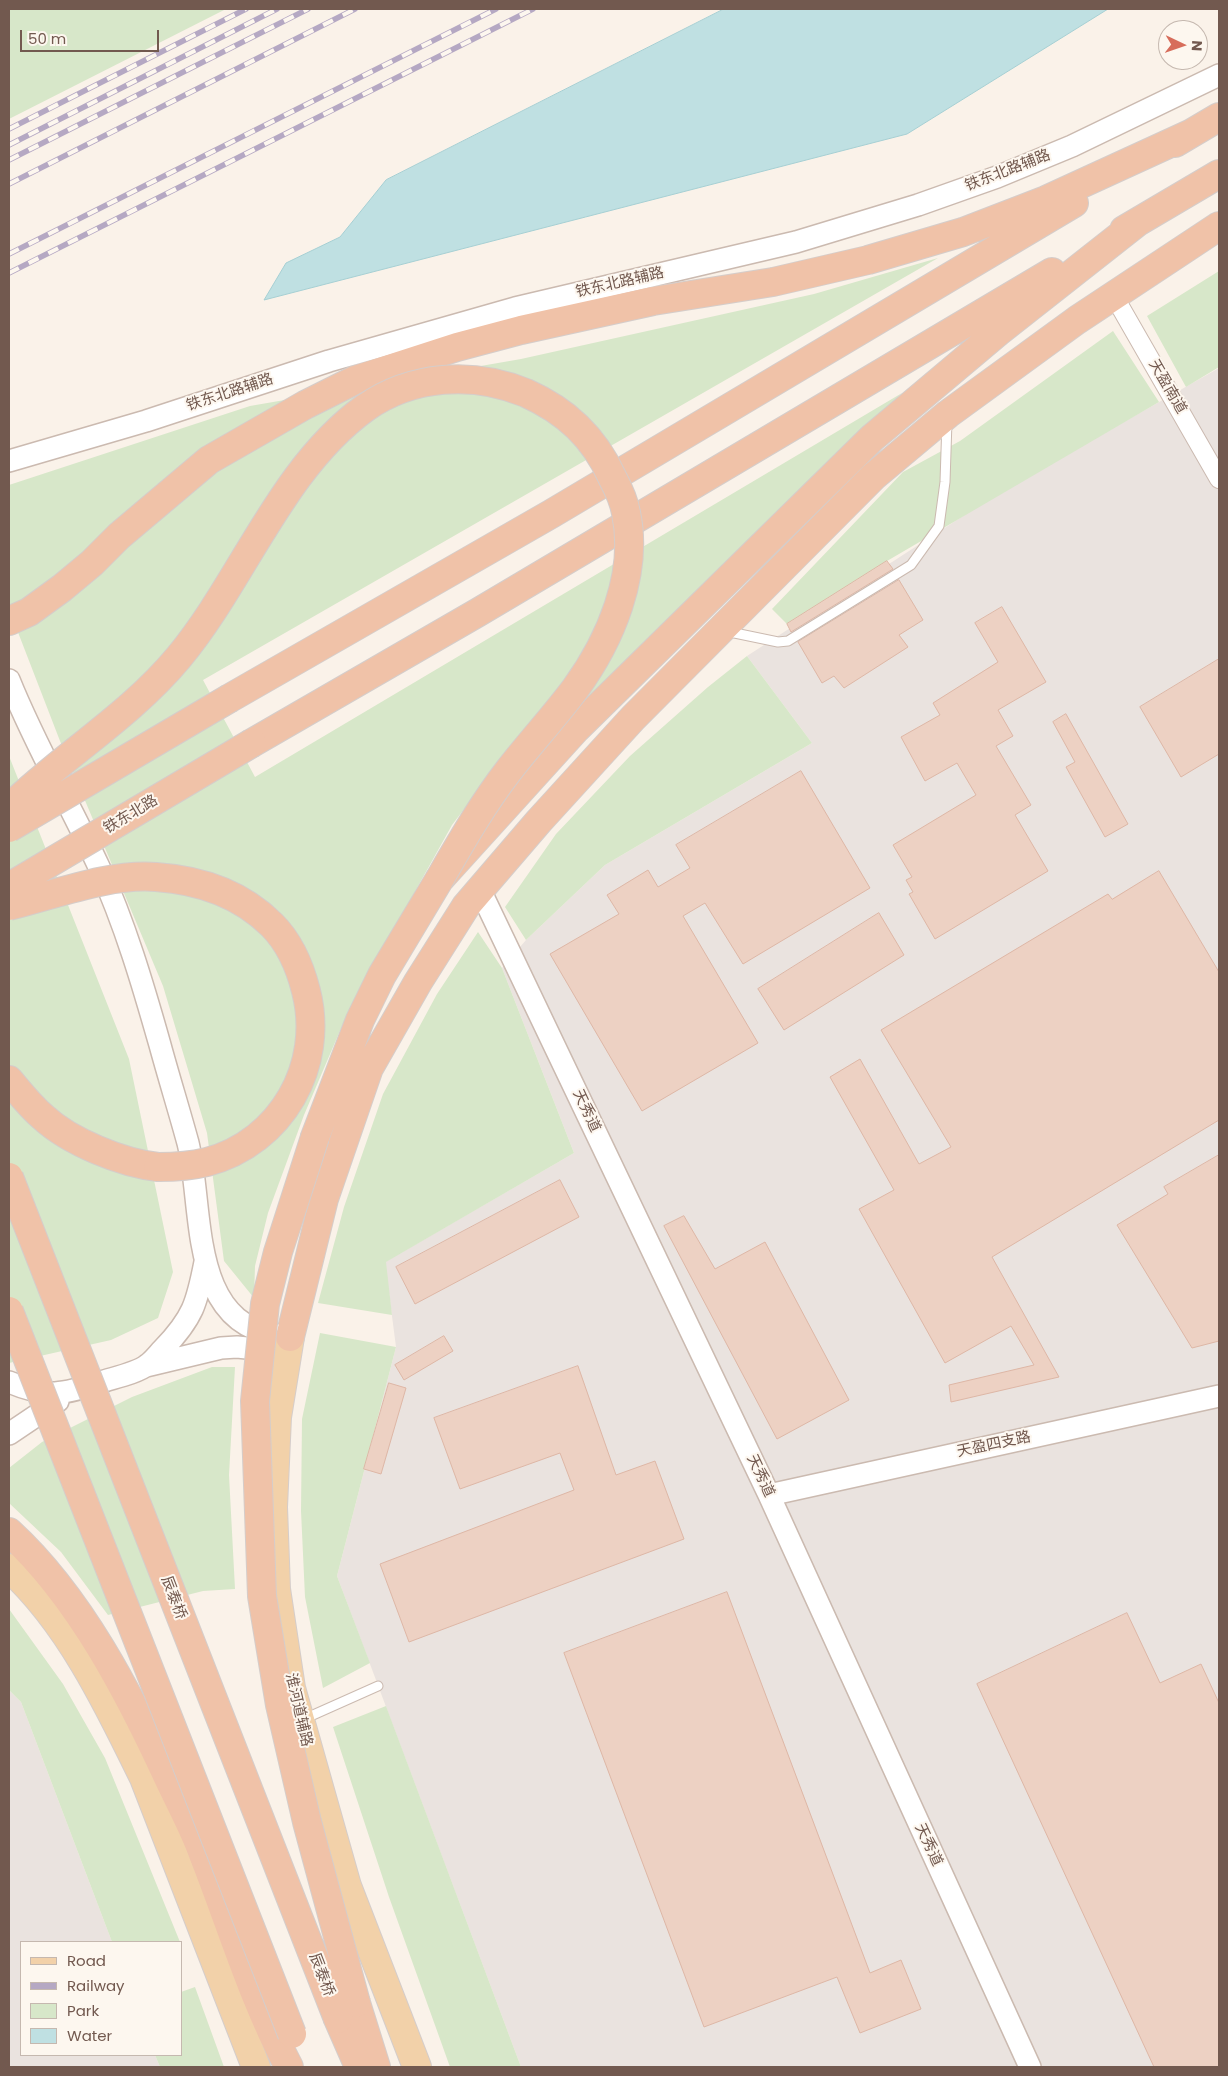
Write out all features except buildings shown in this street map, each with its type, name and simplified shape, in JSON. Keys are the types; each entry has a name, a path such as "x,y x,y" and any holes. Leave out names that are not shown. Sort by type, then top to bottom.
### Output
{"highway":[{"path":"9,828 230,698 559,509 1219,117"},
{"path":"9,621 29,612 62,588 92,563 119,536 209,460 305,405 355,380 457,347 521,330 653,301 782,280 868,260 963,232 1046,200 1190,134"},
{"path":"439,880 576,730 872,438 998,332 1139,221 1219,174"},
{"name":"铁东北路","path":"9,887 477,613 975,316 1139,221"},
{"path":"288,1345 302,1282 324,1200 370,1068 418,982 466,906 539,821 633,718 874,476 948,414 1114,296 1219,226"},
{"path":"9,808 137,702 181,655 207,618 276,508 315,457 350,420 367,407 402,389 438,380 474,379 514,388 560,410 593,444 605,461 626,512 630,542 622,593 610,626 575,689 507,773 474,819 391,960 360,1020 315,1137 278,1252 265,1304 255,1401 262,1596 280,1705 359,2067"},
{"path":"9,906 113,879 155,876 214,887 261,914 286,942 303,977 307,992 311,1040 307,1063 300,1082 290,1102 279,1114 257,1136 232,1153 208,1162 190,1165 145,1165 118,1157 88,1144 43,1118 9,1080"},
{"name":"辰泰桥","path":"9,1177 347,2011"},
{"path":"9,1311 282,2035 289,2067"},
{"path":"9,1532 46,1572 80,1618 108,1662 152,1743 202,1850 282,2035 305,2067"},
{"path":"347,2011 376,2067"}],"main road":[{"name":"淮河道辅路","path":"288,1345 277,1417 273,1472 276,1589 291,1688 347,1886 416,2067"},
{"path":"9,1568 40,1601 63,1632 122,1733 144,1778 256,2067"}],"street":[{"name":"铁东北路辅路","path":"9,461 146,421 329,361 515,308 796,242 918,205 997,177 1072,146 1219,75"},
{"name":"天盈南道","path":"1114,296 1219,479"},
{"path":"9,680 20,709 99,868 133,956 188,1145 205,1262 220,1299 236,1317 256,1330 288,1345"},
{"name":"天秀道","path":"480,890 768,1495 1030,2067"},
{"path":"146,1366 181,1331 188,1320 199,1291 205,1262"},
{"path":"9,1382 30,1390 51,1394 71,1392 146,1366 221,1348 267,1349 288,1345"},
{"path":"9,1434 71,1392"},
{"name":"天盈四支路","path":"768,1495 1219,1396"}],"lane":[{"path":"720,630 778,642 788,641 911,565 939,526 945,482 948,414"},
{"path":"299,1721 378,1686"}],"shaded area":[{"path":"1219,368 1219,2067 521,2067 337,1576 396,1347 385,1262 574,1153 502,968 526,940 605,865 812,743 747,656 997,494"},
{"path":"9,1690 21,1702 112,1941 20,1941 20,2056 155,2056 160,2067 9,2067"}],"green space":[{"path":"9,9 226,9 9,119"},
{"path":"938,258 203,680 255,777 902,393 786,504 602,689 493,771 452,825 348,1012 304,1115 268,1213 255,1266 254,1298 224,1261 207,1133 163,986 60,741 9,609 9,485 250,406 521,359 814,294"},
{"path":"1219,271 1219,367 1186,387 1147,316"},
{"path":"1113,331 1159,402 887,561 787,624 772,609 903,472 960,441"},
{"path":"747,656 812,743 605,865 526,940 505,907 556,834 630,756 708,687"},
{"path":"9,756 129,1059 173,1272 158,1318 111,1340 9,1363"},
{"path":"478,932 502,968 574,1153 386,1262 392,1315 318,1303 344,1207 383,1094 437,994"},
{"path":"320,1333 396,1347 337,1576 370,1663 323,1688 305,1597 301,1511 302,1419"},
{"path":"212,1367 235,1367 229,1475 235,1589 203,1591 108,1615 61,1552 9,1503 9,1468 42,1442 132,1397"},
{"path":"9,1609 63,1684 105,1758 180,1941 112,1941 21,1702 9,1690"},
{"path":"386,1706 521,2067 450,2067 389,1897 333,1727"},
{"path":"195,1987 224,2067 160,2067 155,2056 182,2056 182,1992"}],"water":[{"path":"724,9 1108,9 907,134 264,300 286,263 340,237 386,180"}],"railway":[{"path":"9,129 246,9"},
{"path":"9,145 277,9"},
{"path":"9,160 308,9"},
{"path":"9,184 355,9"},
{"path":"9,254 496,9"},
{"path":"9,273 533,9"}]}
